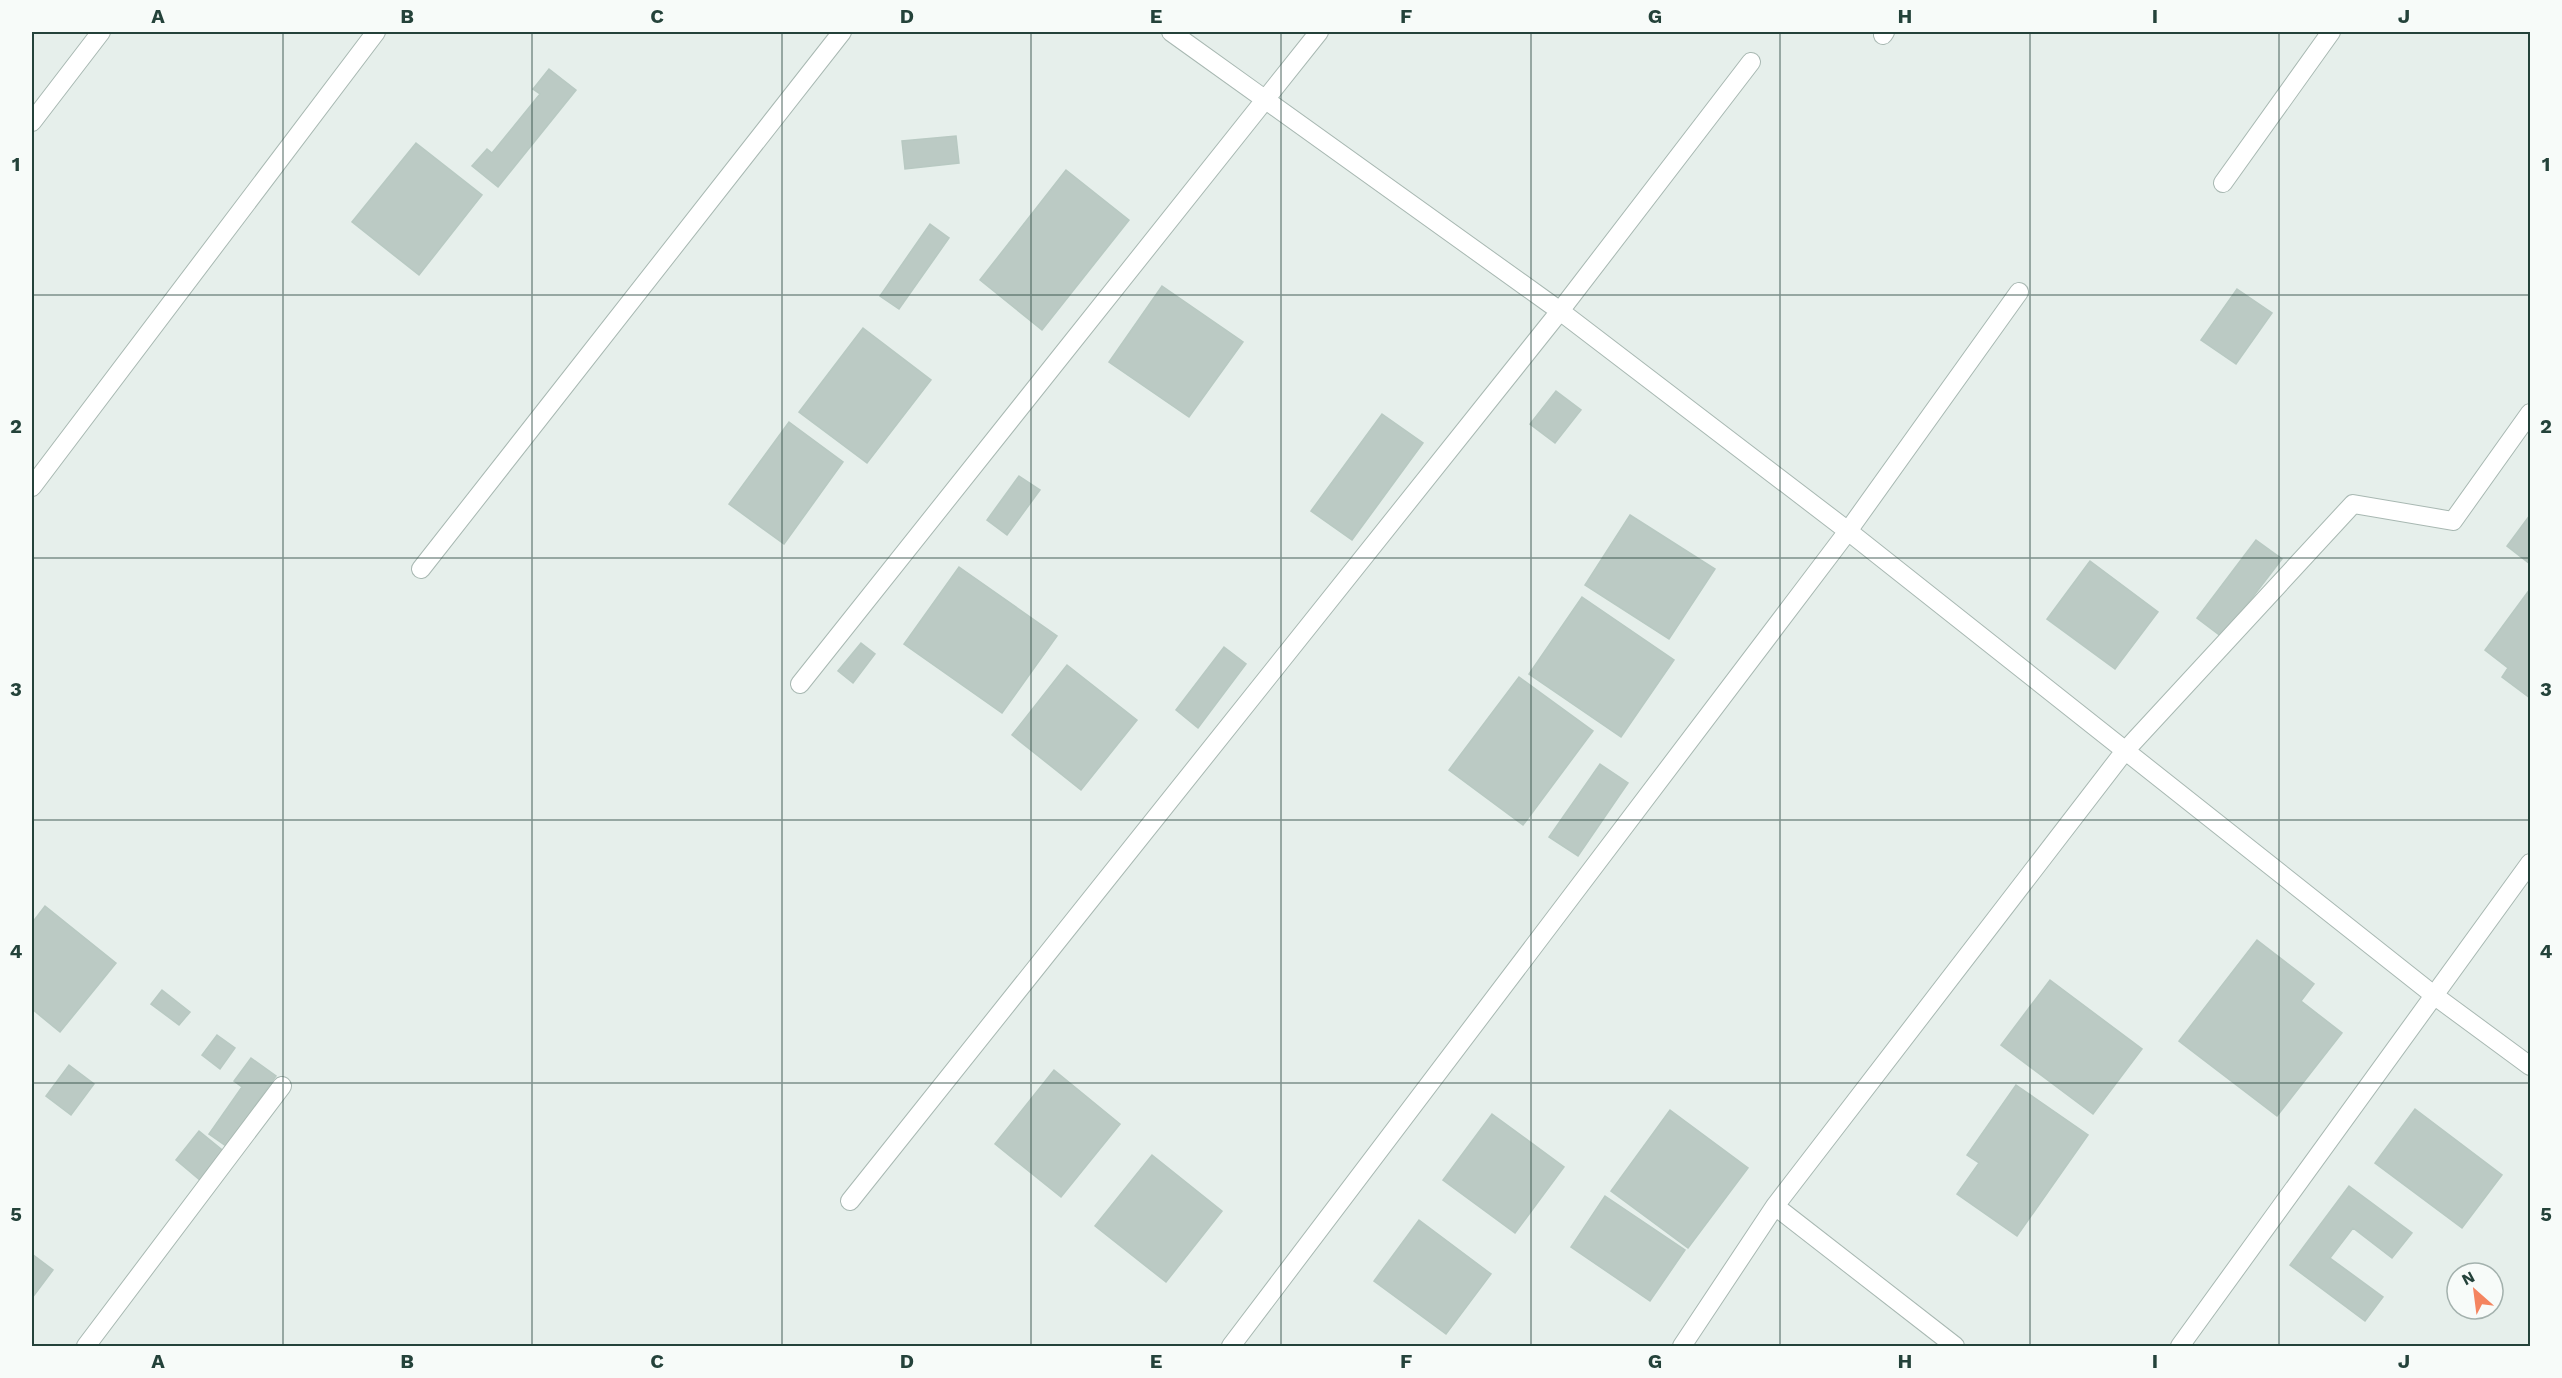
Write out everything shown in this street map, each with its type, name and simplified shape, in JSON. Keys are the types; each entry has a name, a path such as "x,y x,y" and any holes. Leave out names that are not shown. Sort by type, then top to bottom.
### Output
{"street":[{"path":"32,123 100,32"},
{"path":"32,487 376,32"},
{"path":"421,569 842,32"},
{"path":"1171,32 1267,98 1560,311 1848,531 2434,996 2530,1066"},
{"path":"800,684 1319,32"},
{"path":"2223,183 2331,32"},
{"path":"850,1201 1560,311 1751,62"},
{"path":"1231,1347 1848,531 2019,292"},
{"path":"1682,1347 1775,1206 2124,752 2354,504 2453,521 2530,413"},
{"path":"2180,1347 2530,863"},
{"path":"86,1347 282,1086"},
{"path":"1775,1206 1955,1347"}],"building":[{"path":"549,69 576,90 498,187 472,166 487,149 492,153 540,94 533,89"},
{"path":"956,136 959,163 905,169 902,141"},
{"path":"416,143 482,195 419,275 352,222"},
{"path":"1066,170 1129,220 1042,330 980,280"},
{"path":"930,224 949,238 899,309 880,296"},
{"path":"1162,286 1243,342 1189,417 1109,362"},
{"path":"2237,289 2272,313 2236,364 2201,340"},
{"path":"863,328 931,380 867,463 799,412"},
{"path":"1556,391 1581,410 1555,443 1530,424"},
{"path":"1382,414 1423,443 1352,540 1311,511"},
{"path":"789,422 843,462 784,544 729,504"},
{"path":"1019,476 1040,490 1007,535 987,520"},
{"path":"1630,515 1715,569 1669,639 1585,585"},
{"path":"2530,515 2530,564 2507,546"},
{"path":"2256,540 2282,559 2222,637 2197,618"},
{"path":"2090,561 2158,612 2115,669 2047,619"},
{"path":"959,567 1057,636 1002,713 904,644"},
{"path":"2530,589 2530,698 2502,677 2508,668 2485,650"},
{"path":"1582,597 1674,660 1621,737 1529,674"},
{"path":"861,643 875,654 853,683 838,671"},
{"path":"1224,647 1246,664 1198,728 1176,710"},
{"path":"1067,665 1137,720 1081,790 1012,735"},
{"path":"1519,677 1593,731 1523,825 1449,770"},
{"path":"1600,764 1628,783 1578,856 1549,837"},
{"path":"45,906 116,963 60,1032 32,1009 32,923"},
{"path":"2257,940 2314,984 2301,1001 2342,1033 2277,1116 2179,1041"},
{"path":"2050,980 2142,1049 2093,1114 2001,1045"},
{"path":"162,990 190,1012 179,1025 151,1004"},
{"path":"217,1035 235,1048 220,1069 202,1055"},
{"path":"251,1058 276,1076 226,1146 209,1134 242,1087 234,1081"},
{"path":"69,1065 94,1084 71,1115 46,1096"},
{"path":"1054,1070 1120,1124 1061,1197 995,1144"},
{"path":"2016,1085 2088,1135 2017,1236 1957,1194 1979,1163 1967,1155"},
{"path":"2415,1109 2502,1175 2462,1228 2375,1163"},
{"path":"1670,1110 1748,1168 1688,1248 1611,1191"},
{"path":"1492,1114 1564,1167 1515,1233 1443,1180"},
{"path":"199,1131 226,1153 201,1181 176,1160"},
{"path":"1152,1155 1222,1211 1166,1282 1095,1226"},
{"path":"2349,1186 2412,1233 2392,1258 2353,1228 2330,1258 2383,1297 2365,1321 2290,1265"},
{"path":"1605,1196 1685,1250 1650,1301 1571,1247"},
{"path":"1419,1220 1491,1274 1446,1334 1374,1281"},
{"path":"32,1254 53,1270 32,1298"}]}
